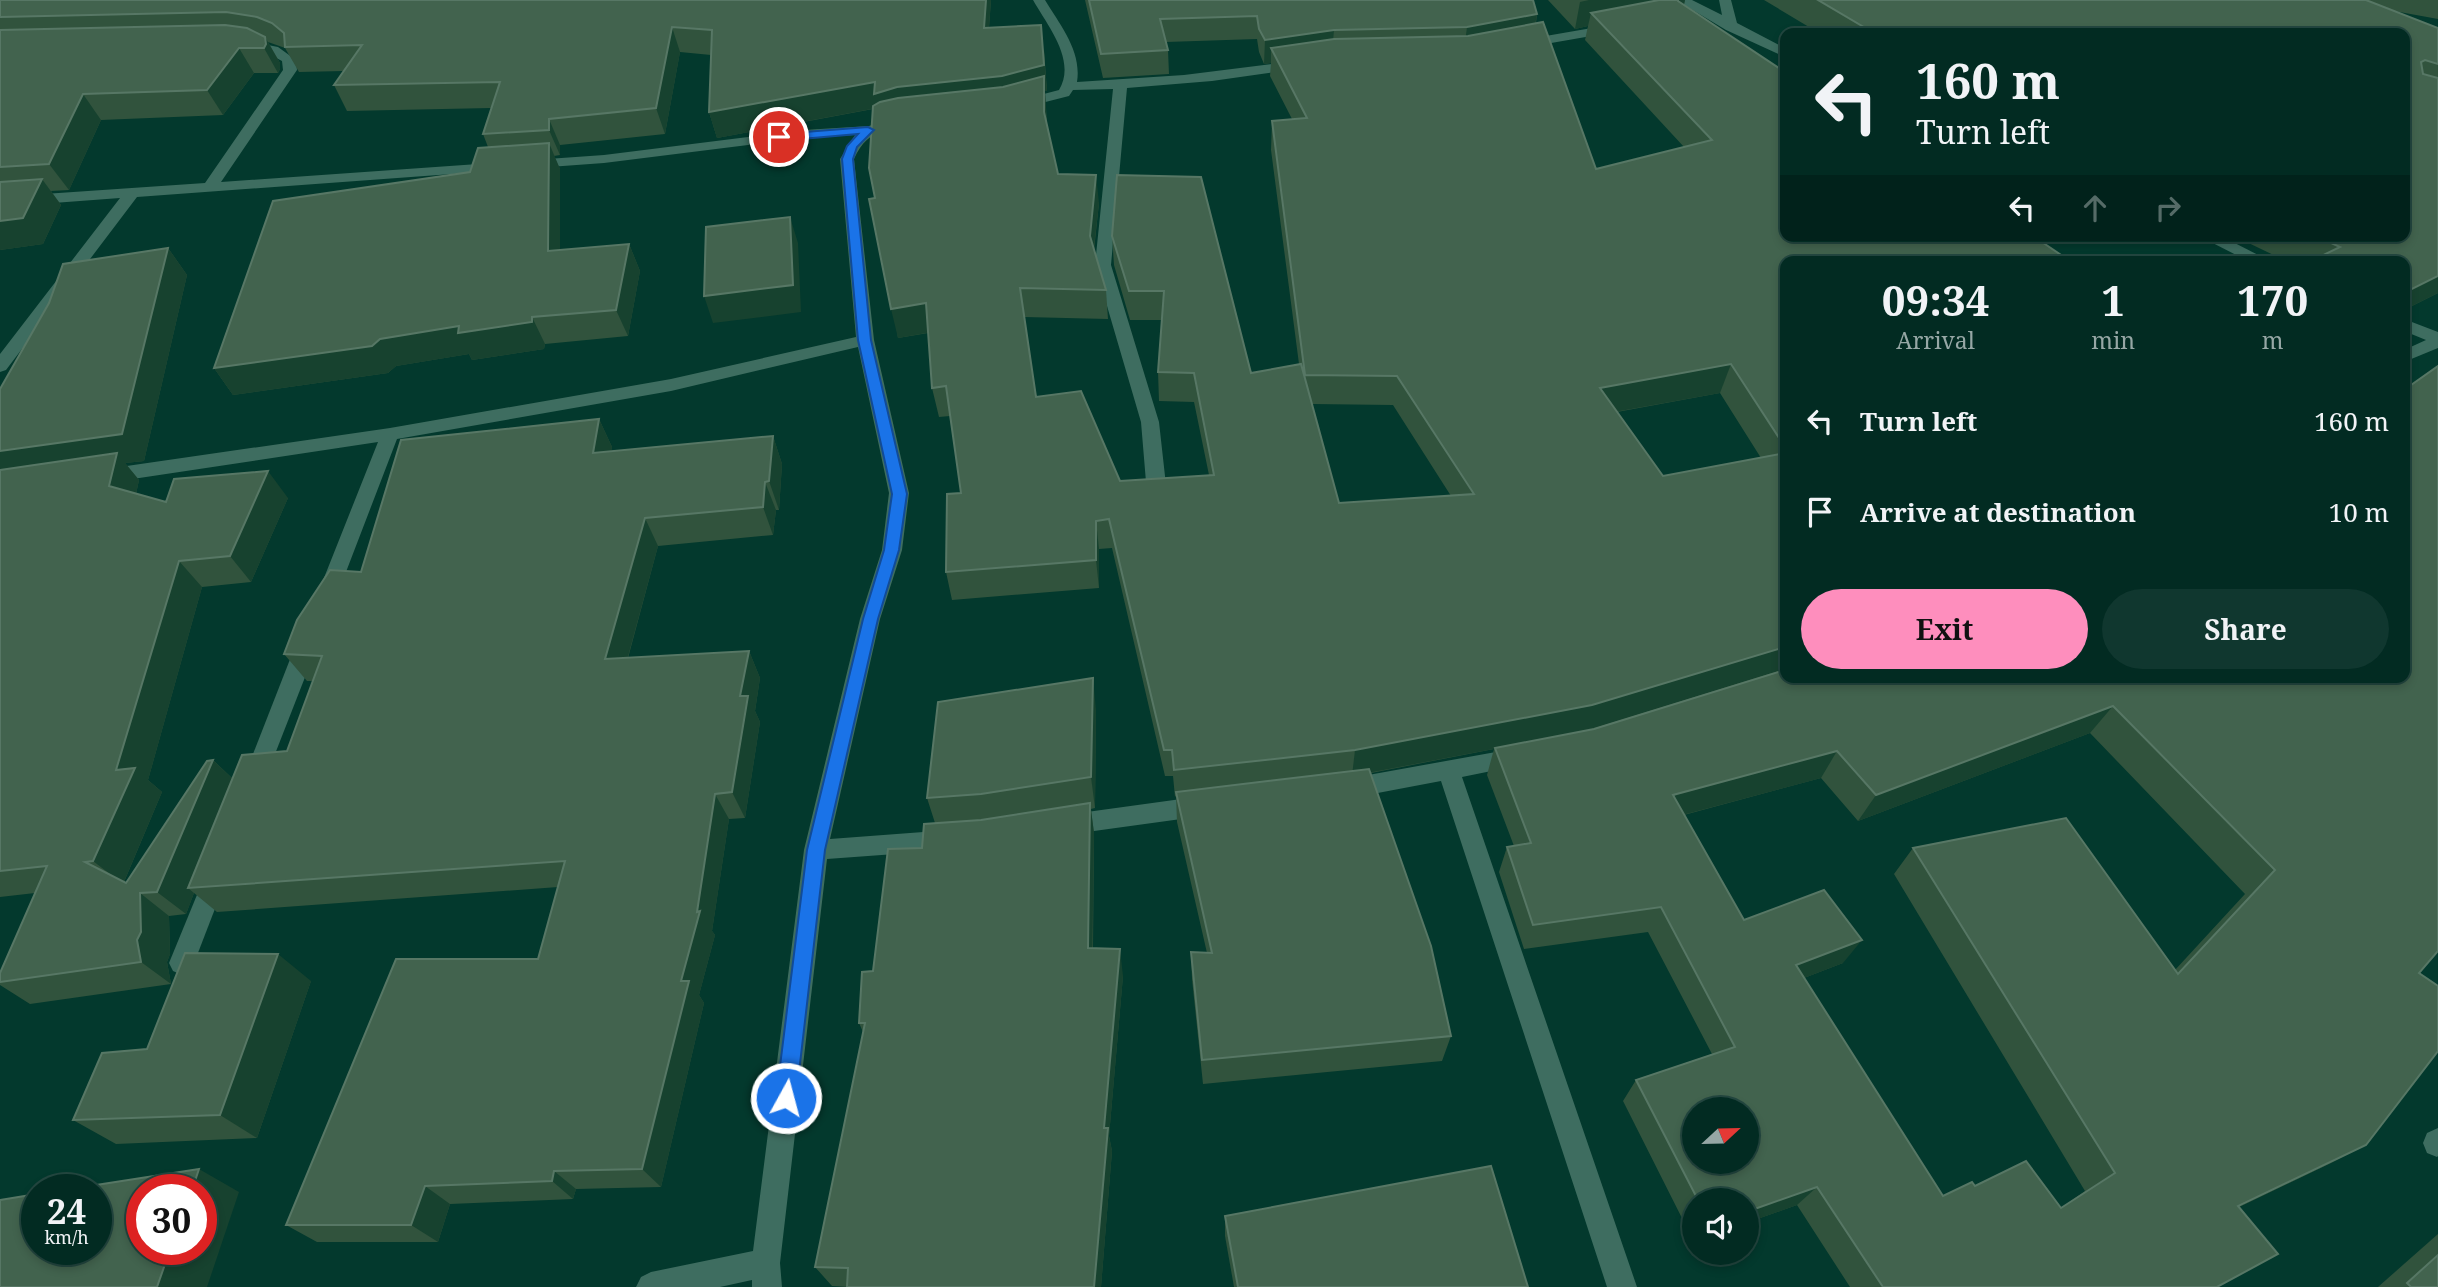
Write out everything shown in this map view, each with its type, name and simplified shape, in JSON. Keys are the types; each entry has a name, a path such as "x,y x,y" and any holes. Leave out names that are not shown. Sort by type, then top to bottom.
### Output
{"street":[{"path":"993,109 1038,102 1064,93 1071,86 1072,62 1039,0"},
{"path":"1682,0 1780,51"},
{"path":"1725,0 1731,27"},
{"path":"1675,17 1700,11"},
{"path":"1505,48 1625,27"},
{"path":"210,187 289,70 289,60 270,48 226,44"},
{"path":"1071,86 1220,77 1307,64"},
{"path":"1120,85 1103,265 1150,422 1157,494"},
{"path":"0,202 604,159 803,134 868,130 915,118"},
{"path":"651,1287 766,1275 816,850 870,619 892,550 899,494 865,340 847,159 852,146 868,130"},
{"path":"0,366 132,192"},
{"path":"2220,242 2251,256"},
{"path":"2410,327 2438,340"},
{"path":"94,477 390,434 671,385 865,340"},
{"path":"2410,354 2438,340"},
{"path":"248,795 390,434"},
{"path":"1325,792 1449,772 1542,752"},
{"path":"1449,772 1622,1287"},
{"path":"1043,828 1231,802"},
{"path":"816,850 976,838"},
{"path":"182,963 222,860"}],"building":[{"path":"0,0 986,0 984,28 1041,25 1044,65 1002,76 897,87 874,94 875,82 709,112 712,30 672,27 656,108 549,119 549,130 483,134 500,82 334,85 362,45 285,47 284,33 272,23 257,17 226,12 0,17"},
{"path":"1089,0 1533,0 1537,14 1467,27 1334,30 1265,40 1259,29 1257,16 1160,19 1168,50 1101,54"},
{"path":"1659,0 1678,0 1780,69 1780,242 2042,242 2063,256 1780,256 1780,439 1731,364 1600,388 1663,476 1780,454 1780,649 1592,705 1355,750 1174,770 1172,750 1164,750 1109,519 1096,521 1096,560 946,572 947,494 961,493 946,386 932,388 926,303 891,309 869,199 875,198 869,168 873,106 898,98 1003,87 1044,76 1044,112 1058,174 1096,175 1090,236 1106,290 1020,288 1036,397 1081,391 1120,481 1214,475 1194,373 1158,372 1164,291 1129,291 1112,236 1117,175 1201,177 1251,373 1301,364 1339,503 1474,494 1397,376 1305,375 1272,121 1307,118 1271,48 1334,39 1468,36 1543,22 1596,169 1712,140 1591,13"},
{"path":"1818,0 2366,0 2438,28 2438,64 2425,60 2421,62 2423,74 2438,78 2438,276 2410,290 2410,256 2321,256 2340,247 2329,242 2410,242 2410,28 1866,28"},
{"path":"225,25 247,28 265,37 266,44 264,48 239,48 207,90 83,94 49,164 0,167 0,30"},
{"path":"549,143 548,251 629,244 616,310 532,317 532,322 458,333 459,326 380,339 372,346 214,368 273,201 470,172 478,148"},
{"path":"42,179 23,218 0,221 0,182"},
{"path":"790,217 793,285 704,296 706,227"},
{"path":"168,248 122,434 0,451 0,389 49,303 63,264"},
{"path":"2438,366 2438,951 2419,973 2438,986 2438,1051 2366,1145 2238,1206 2278,1254 2217,1287 1883,1287 1817,1187 1759,1207 1759,1188 1692,1188 1685,1174 1759,1174 1759,1097 1682,1097 1682,1169 1636,1080 1735,1047 1661,907 1533,925 1507,847 1531,843 1495,748 1594,729 1780,672 1780,683 2410,683 2410,386","holes":["2113,706 2275,870 2178,974 2066,818 1913,848 2115,1173 2061,1208 2026,1161 1975,1186 1972,1182 1943,1196 1796,965 1862,940 1824,890 1744,920 1673,795 1837,751 1876,795"]},
{"path":"599,419 593,453 773,436 769,481 765,482 763,507 645,518 605,659 749,651 740,696 748,696 732,792 715,794 697,912 700,911 681,981 689,981 642,1169 554,1171 552,1181 425,1186 411,1225 286,1225 396,959 538,959 565,861 188,888 242,755 287,751 322,656 284,654 297,620 330,570 361,572 401,440"},
{"path":"117,453 109,486 166,502 174,479 268,471 230,556 179,561 116,770 135,768 93,861 85,862 126,883 207,761 213,760 157,892 140,893 141,932 137,940 141,962 0,982 0,973 47,866 0,871 0,470"},
{"path":"1093,678 1091,777 981,794 927,798 938,702"},
{"path":"1369,769 1431,946 1451,1036 1202,1060 1191,952 1212,953 1176,792"},
{"path":"1090,803 1088,948 1120,949 1104,1128 1108,1128 1094,1287 847,1287 848,1268 815,1267 865,1023 859,1023 862,972 873,971 888,849 922,848 924,824 981,820"},
{"path":"185,953 278,954 220,1115 73,1120 102,1053 147,1049"},
{"path":"1491,1166 1528,1287 1238,1287 1225,1216"},
{"path":"199,1169 197,1174 167,1174"},
{"path":"126,1180 126,1265 165,1265 157,1287 0,1287 0,1200 21,1197 21,1265 112,1265 112,1183"},
{"path":"2438,1255 2438,1287 2411,1287 2407,1283"}],"route":[{"path":"779,137 868,130 852,146 847,159 865,340 899,494 892,550 870,619 816,850 786,1098"}]}
